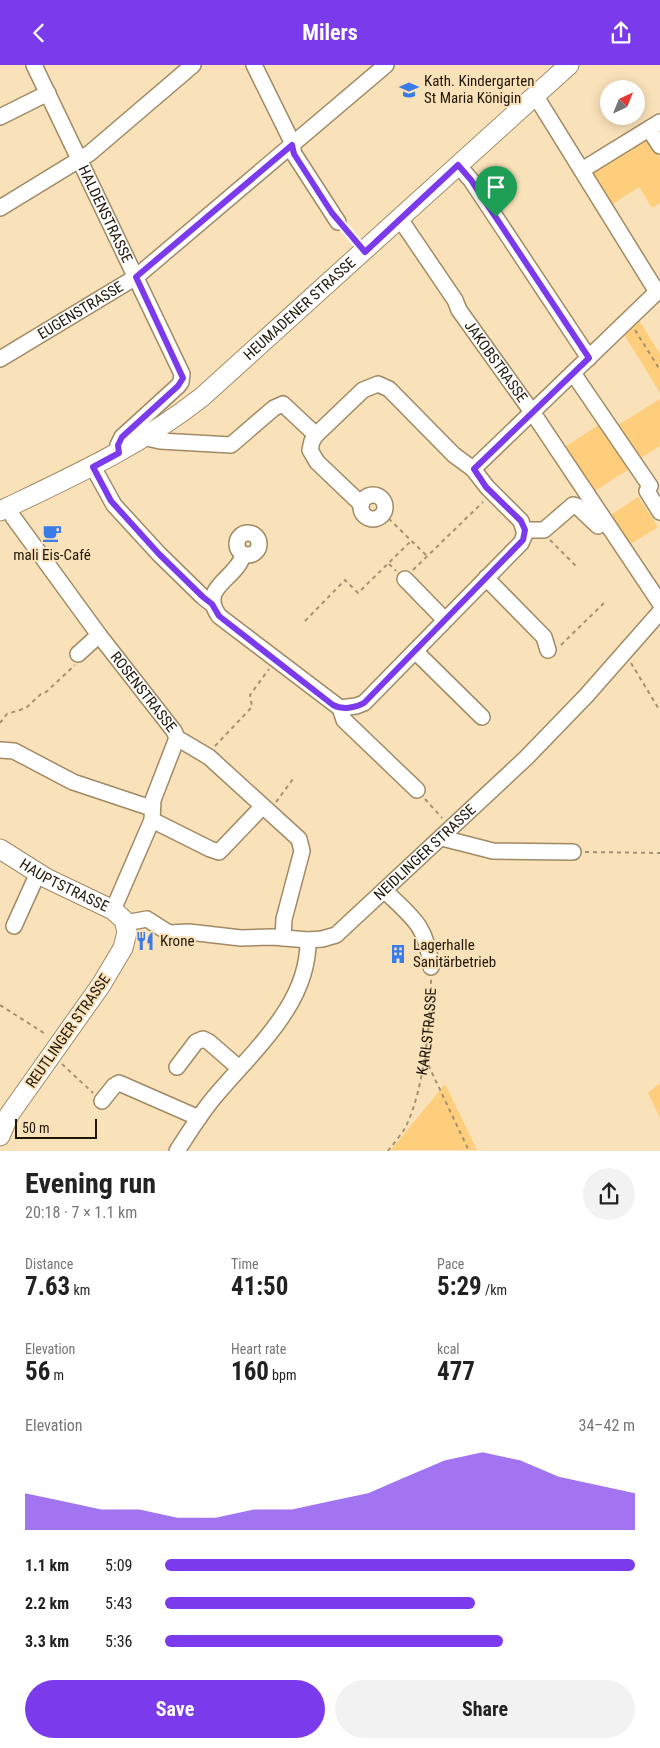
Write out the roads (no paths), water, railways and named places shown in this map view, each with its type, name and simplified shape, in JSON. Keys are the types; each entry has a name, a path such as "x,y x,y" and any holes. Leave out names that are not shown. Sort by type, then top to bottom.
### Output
{"main road":[{"name":"HEUMADENER STRASSE","path":"4,509 93,467 170,422 221,381 570,65"},
{"name":"HAUPTSTRASSE","path":"0,849 38,873 119,917"},
{"name":"REUTLINGER STRASSE","path":"0,1136 9,1115 57,1050 117,958 126,939 119,917"}],"street":[{"name":"HALDENSTRASSE","path":"34,65 183,378 178,386 122,437 118,445 119,453"},
{"path":"0,208 80,160 193,65"},
{"path":"254,65 292,145 294,154 338,222"},
{"name":"EUGENSTRASSE","path":"0,359 136,277 386,65"},
{"path":"0,117 48,93"},
{"path":"474,469 659,290 535,95"},
{"path":"582,170 655,126 660,146"},
{"path":"458,165 471,180 589,358"},
{"name":"JAKOBSTRASSE","path":"400,219 455,300 459,310 589,496 660,603"},
{"path":"573,373 655,484 647,491 660,512"},
{"path":"340,708 364,703 444,619 521,543 525,530 518,518 492,493 474,469 454,455 393,393 378,384 363,390 316,435 310,446 312,456 361,504 361,510 367,518 376,519 383,513"},
{"path":"146,437 160,441 230,445 274,408 283,404 316,435"},
{"path":"93,467 114,505 159,554 212,604 219,616 340,708 344,720 417,790"},
{"path":"525,530 541,531 574,505 578,506 598,527"},
{"name":"ROSENSTRASSE","path":"4,509 13,517 99,635 150,699 177,738 207,755 265,810 299,839 302,847 284,919 283,937"},
{"path":"212,604 214,592 240,564 243,555"},
{"path":"486,578 546,643"},
{"path":"404,579 444,619"},
{"name":"NEIDLINGER STRASSE","path":"119,917 147,919 170,933 283,937 308,940 336,935 386,891 526,758 660,612"},
{"path":"76,660 99,635"},
{"path":"415,651 482,717"},
{"path":"119,917 177,738"},
{"path":"0,750 14,751 73,782 152,814 210,849 219,851 265,810"},
{"path":"447,833 493,851 573,852"},
{"path":"14,926 38,873"},
{"name":"KARLSTRASSE","path":"386,891 419,923 430,953 431,967"},
{"path":"178,1151 199,1118 278,1022 293,998 304,974 308,940"},
{"path":"177,1067 196,1042 203,1039 239,1068"},
{"path":"102,1101 114,1086 119,1083 199,1118"}],"place":[{"name":"Kath. Kindergarten St Maria Königin","path":"409,90"},
{"name":"mali Eis-Café","path":"52,533"},
{"name":"Krone","path":"145,941"},
{"name":"Lagerhalle Sanitärbetrieb","path":"398,954"}]}
